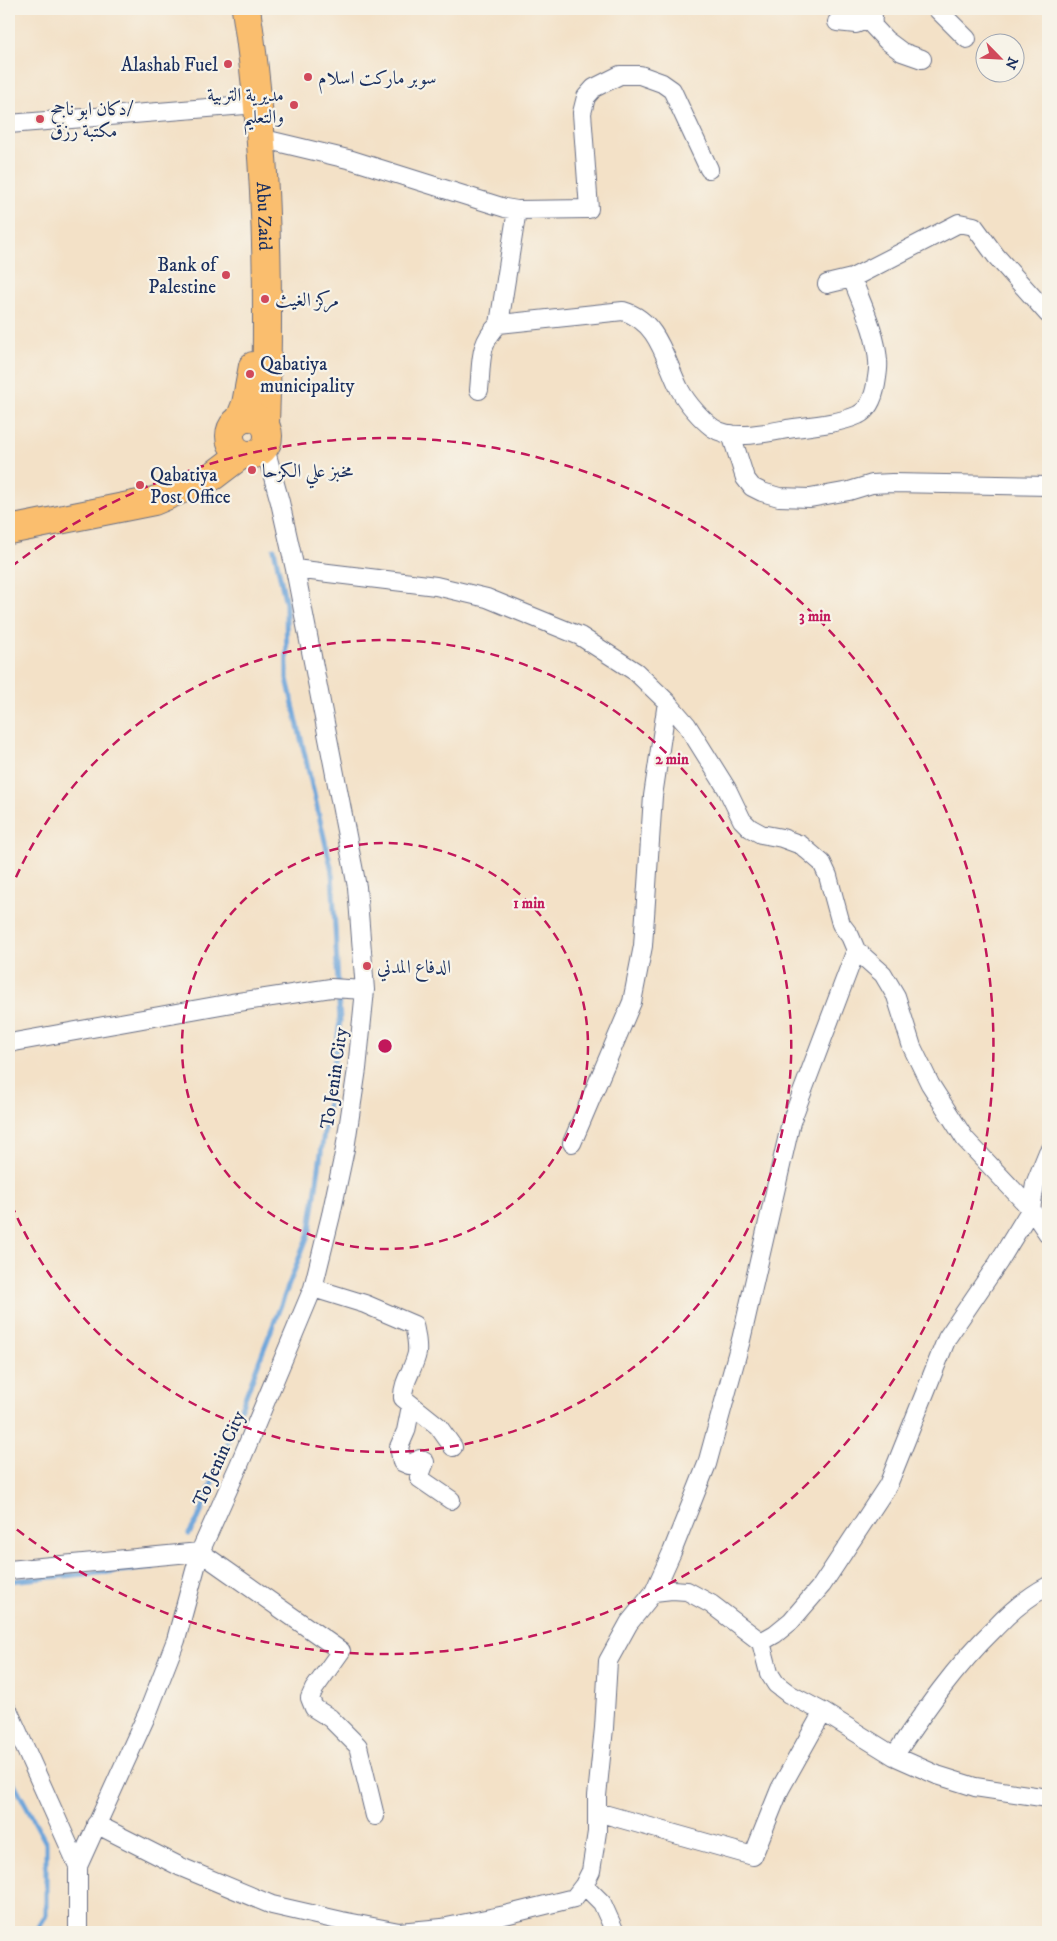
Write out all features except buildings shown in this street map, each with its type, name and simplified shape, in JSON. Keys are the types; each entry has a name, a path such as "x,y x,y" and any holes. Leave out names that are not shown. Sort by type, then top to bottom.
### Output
{"main road":[{"name":"Abu Zaid","path":"229,9 245,105 250,152 254,258 254,326 252,369 246,404 253,436"},
{"name":"Abu Zaid","path":"246,9 258,107 266,277 267,367 253,436"},
{"path":"9,530 154,501 213,476 253,436"}],"street":[{"path":"937,9 967,38"},
{"path":"837,22 856,24 872,13"},
{"path":"872,13 873,26 886,40 902,52 922,59"},
{"path":"260,138 352,160 505,208 517,210 589,209 582,112 586,97 594,88 620,75 640,75 662,83 672,90 709,168"},
{"path":"9,124 245,105"},
{"path":"479,390 483,347 489,334 499,324 517,210"},
{"path":"827,284 852,278 959,223 974,226 996,256 1048,314"},
{"path":"499,324 623,311 633,314 645,322 658,340 681,393 713,428 726,434 778,431 843,419 859,414 868,407 874,396 878,362 873,334 852,278"},
{"path":"731,434 745,478 752,488 779,497 810,498 849,492 872,484 1048,486"},
{"name":"To Jenin City","path":"78,1932 78,1866 148,1712 176,1640 200,1552 239,1465 313,1288 345,1149 357,1070 365,990 357,887 295,569 280,502 253,436"},
{"path":"295,569 436,586 487,598 580,636 636,672 667,702 687,725 727,789 742,820 750,828 762,834 782,838 801,845 822,863 828,876 841,924 850,936 856,950 883,974 896,996 912,1047 930,1084 965,1139 1032,1209 1048,1234"},
{"path":"572,1143 632,1002 643,946 653,796 667,702"},
{"path":"96,1824 181,1867 272,1904 342,1922 400,1932 442,1928 574,1898 584,1885 591,1871 597,1832 608,1661 628,1623 654,1592 707,1464 743,1332 792,1122 856,950"},
{"path":"9,1043 330,988 365,990"},
{"path":"761,1642 791,1621 822,1584 888,1485 947,1338 1032,1209 1035,1184 1048,1152"},
{"path":"313,1288 365,1304 414,1325 418,1340 416,1354 403,1389 403,1398 438,1426 453,1447"},
{"path":"412,1406 406,1431 399,1447 402,1462 409,1466 420,1459 424,1462 419,1478 450,1500"},
{"path":"9,1570 200,1552 341,1651 314,1689 310,1698 314,1708 330,1718 358,1746 375,1816"},
{"path":"894,1756 936,1694 967,1655 1012,1610 1048,1586"},
{"path":"654,1592 672,1590 687,1592 711,1604 761,1642 769,1673 776,1684 789,1694 823,1712 894,1756 937,1775 975,1786 1048,1798"},
{"path":"9,1712 78,1866"},
{"path":"597,1812 753,1856 780,1788 823,1712"},
{"path":"584,1885 602,1903 615,1932"}],"waterway":[{"path":"189,1534 198,1519 310,1230 340,1021 332,871 287,679 286,604 274,549"},
{"path":"9,1581 152,1568"},
{"path":"9,1774 46,1843 46,1915 36,1932"}],"place":[{"name":"Alashab Fuel","path":"228,64"},
{"name":"سوبر ماركت اسلام","path":"308,77"},
{"name":"مديرية التربية والتعليم","path":"294,105"},
{"name":"دكان ابو ناجح/ مكتبة رزق","path":"40,119"},
{"name":"Bank of Palestine","path":"226,275"},
{"name":"مركز الغيث","path":"265,299"},
{"name":"Qabatiya municipality","path":"250,374"},
{"name":"مخبز علي الكزحا","path":"252,470"},
{"name":"Qabatiya Post Office","path":"140,485"},
{"name":"الدفاع المدني","path":"367,966"}]}
